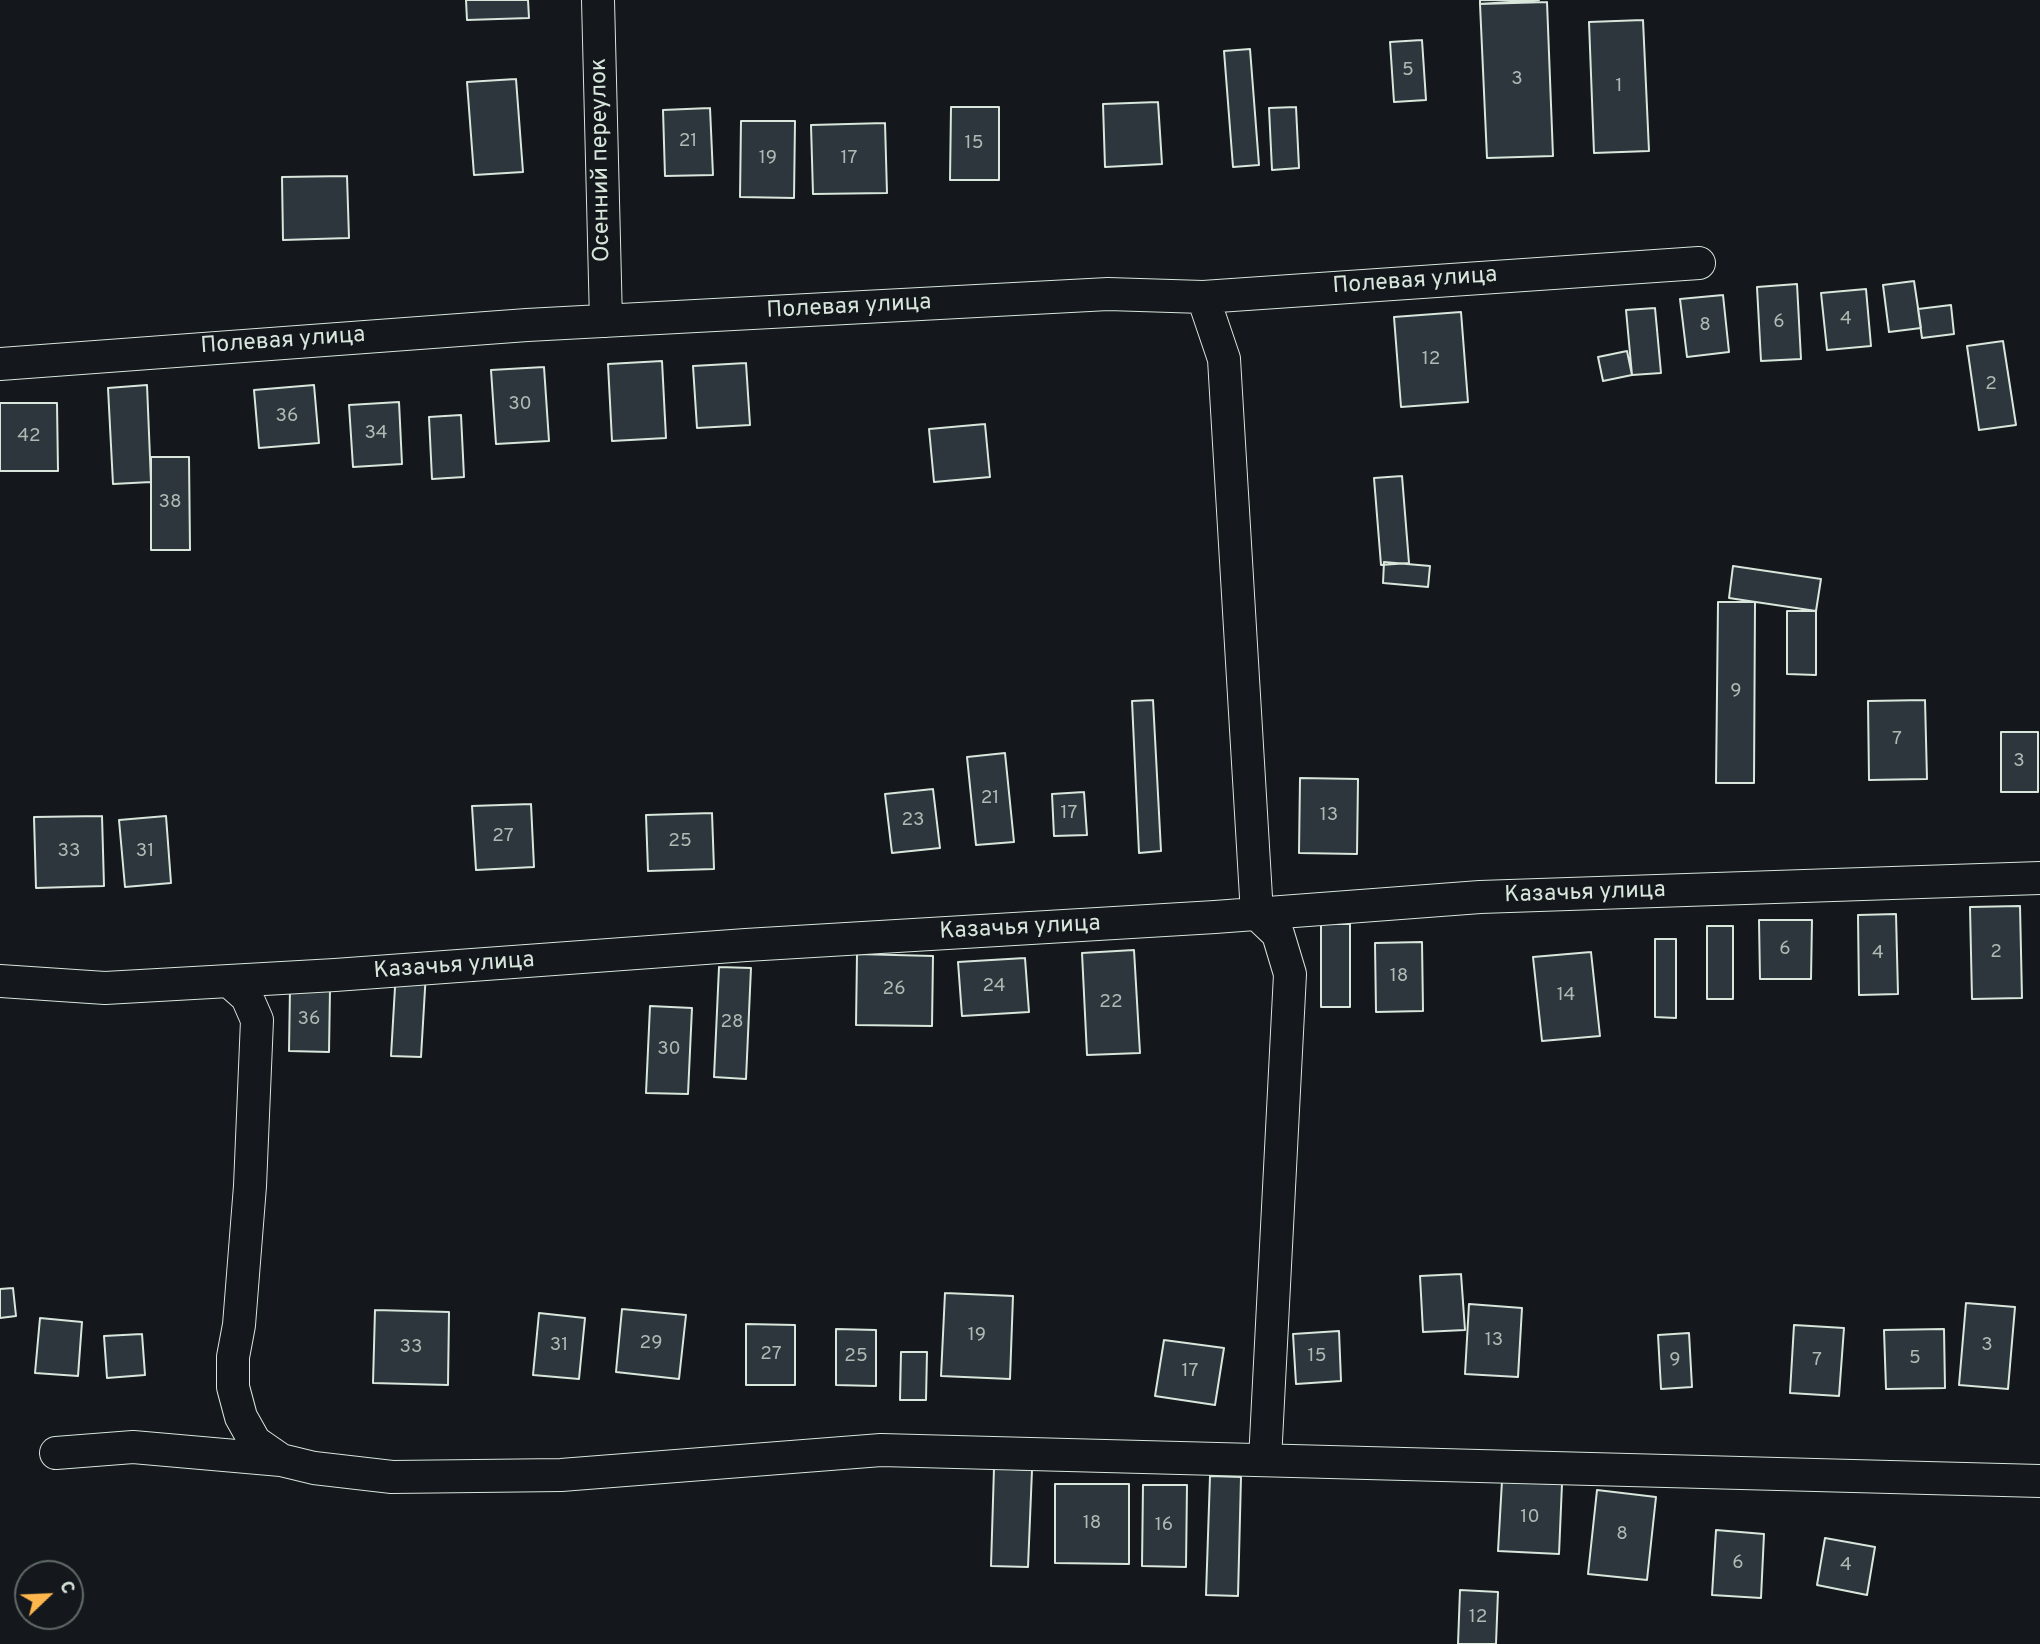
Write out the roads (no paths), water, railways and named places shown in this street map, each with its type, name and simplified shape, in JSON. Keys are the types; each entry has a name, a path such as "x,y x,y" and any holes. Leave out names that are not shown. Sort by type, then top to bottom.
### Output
{"street":[{"name":"Осенний переулок","path":"598,0 606,321"},
{"name":"Полевая улица","path":"0,364 292,341 606,321 1108,294 1203,297 1699,263"},
{"path":"1203,297 1224,359 1257,914 1278,933 1290,974 1265,1460"},
{"name":"Казачья улица","path":"0,981 105,988 1257,914 1480,897 2040,878"},
{"path":"229,981 247,997 257,1020 251,1174 239,1325 233,1357 233,1387 241,1417 255,1442 281,1460"},
{"path":"56,1453 133,1447 281,1460 314,1468 392,1477 561,1475 881,1450 2040,1481"}]}
